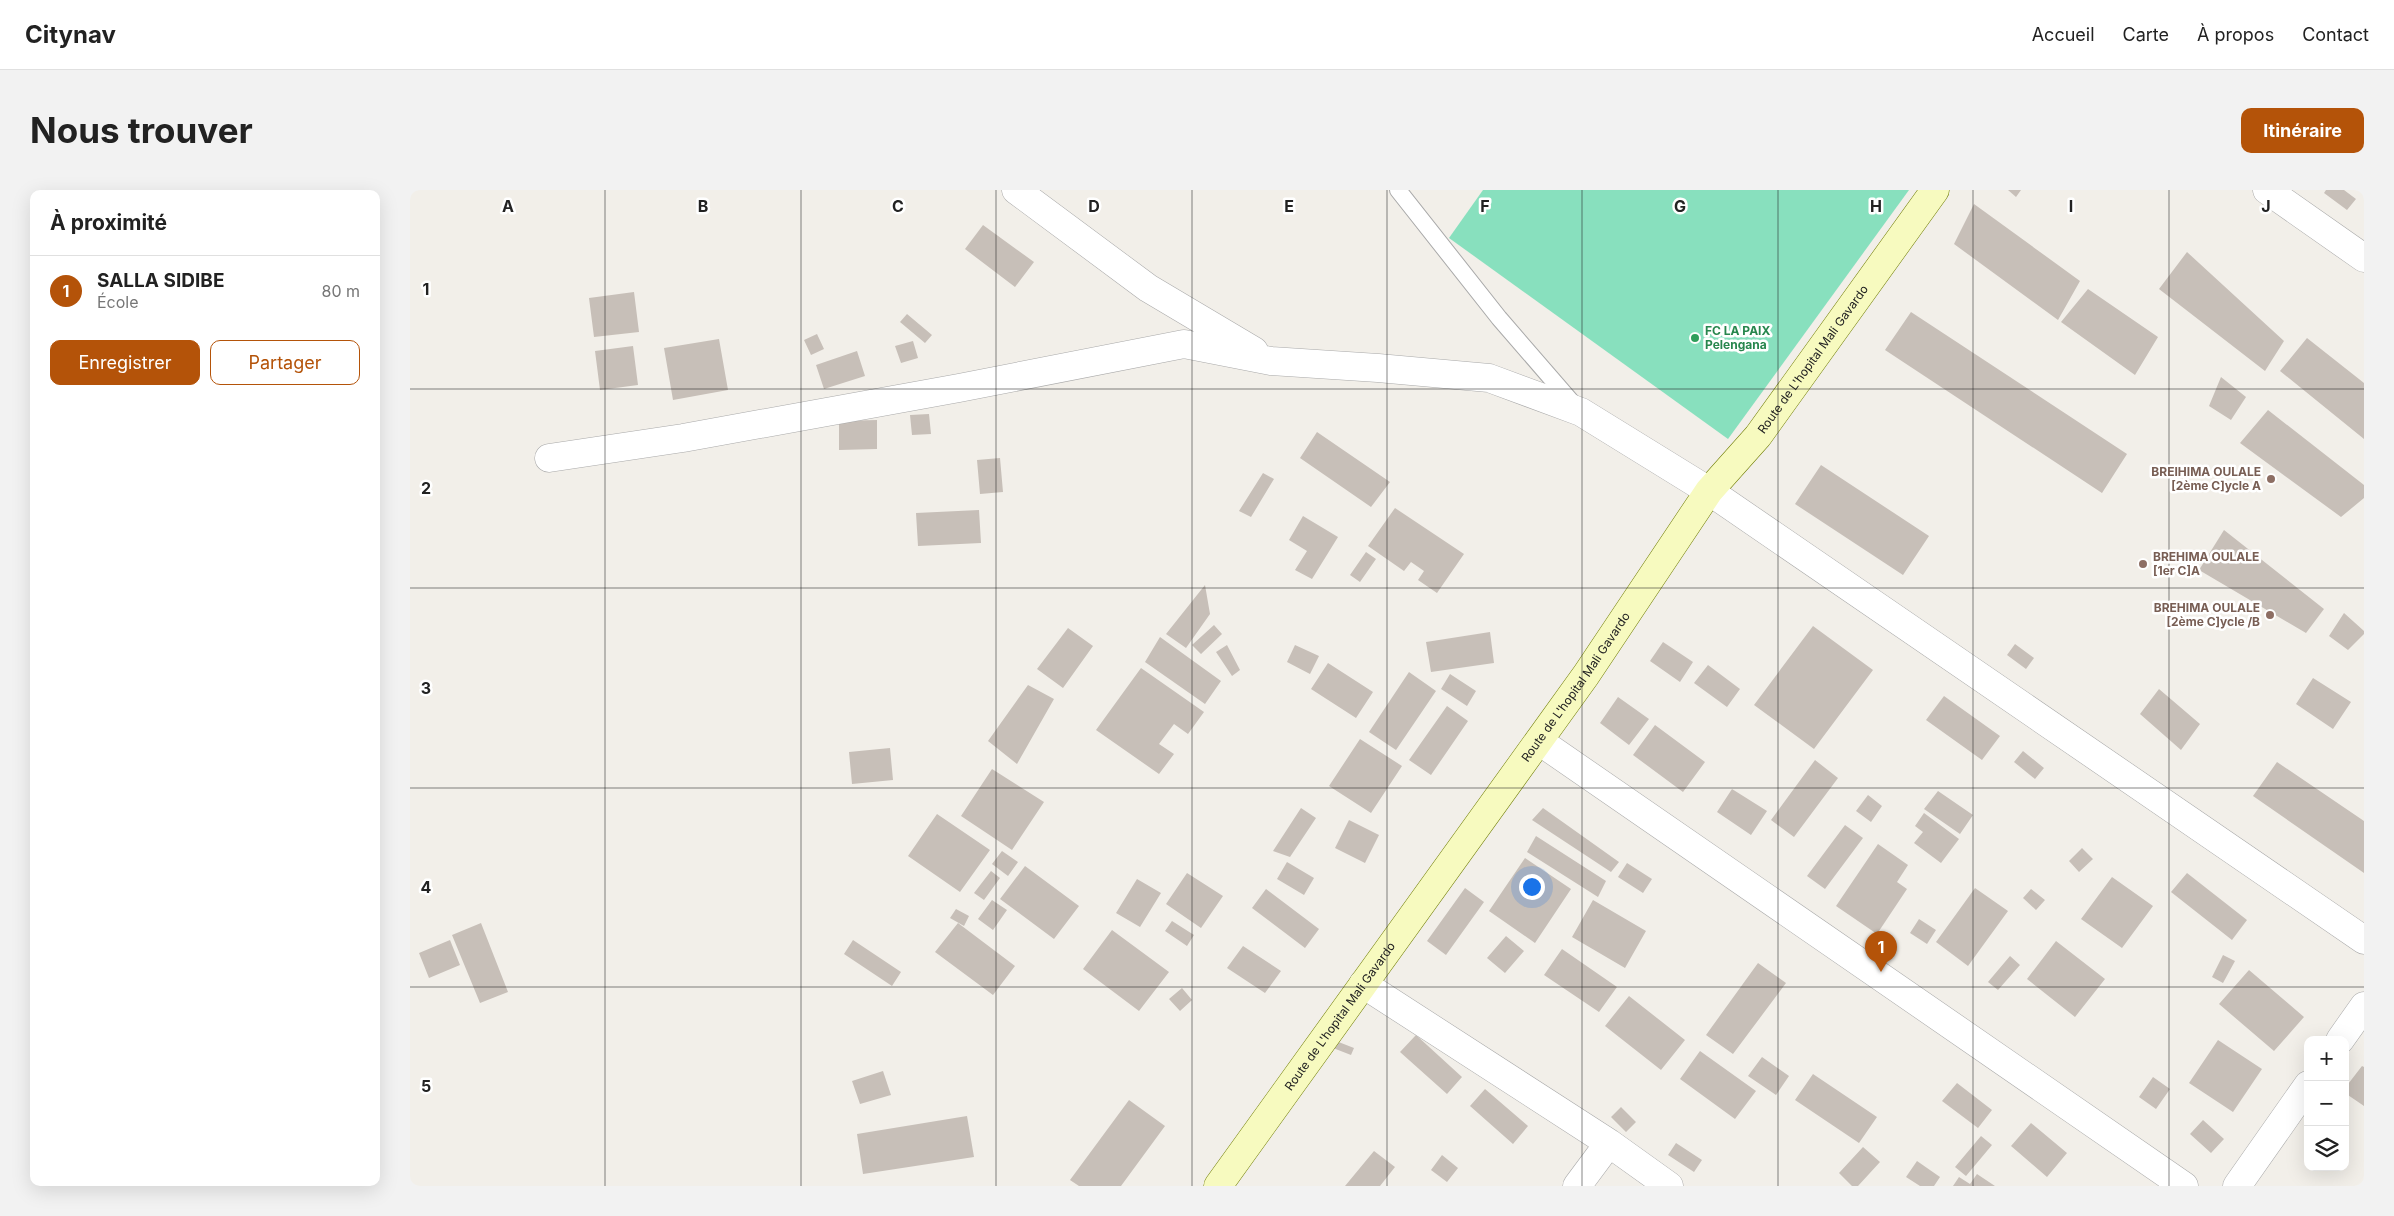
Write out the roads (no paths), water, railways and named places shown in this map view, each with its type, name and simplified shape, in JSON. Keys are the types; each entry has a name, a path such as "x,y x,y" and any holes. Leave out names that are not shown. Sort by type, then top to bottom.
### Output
{"main road":[{"name":"Route de L'hopital Mali Gavardo","path":"1218,1186 1539,741 1709,491 1758,436 1935,190"}],"street":[{"path":"1016,190 1148,288 1271,361"},
{"path":"2267,190 2364,258"},
{"path":"549,458 683,438 959,388 1184,344 1271,361 1489,378 1581,412 1709,491 2364,940"},
{"path":"1539,741 2184,1186"},
{"path":"1364,984 1609,1142 1670,1186"},
{"path":"2343,1036 2364,1006"},
{"path":"2237,1186 2304,1092"},
{"path":"1577,1186 1609,1142"}],"lane":[{"path":"1398,190 1499,318 1581,412"}],"place":[{"name":"FC LA PAIX Pelengana","path":"1695,338"},
{"name":"BREIHIMA OULALE [2ème C]ycle A","path":"2271,479"},
{"name":"BREHIMA OULALE [1er C]A","path":"2143,564"},
{"name":"BREHIMA OULALE [2ème C]ycle /B","path":"2270,615"},
{"name":"SALLA SIDIBE","path":"1881,972"}]}
